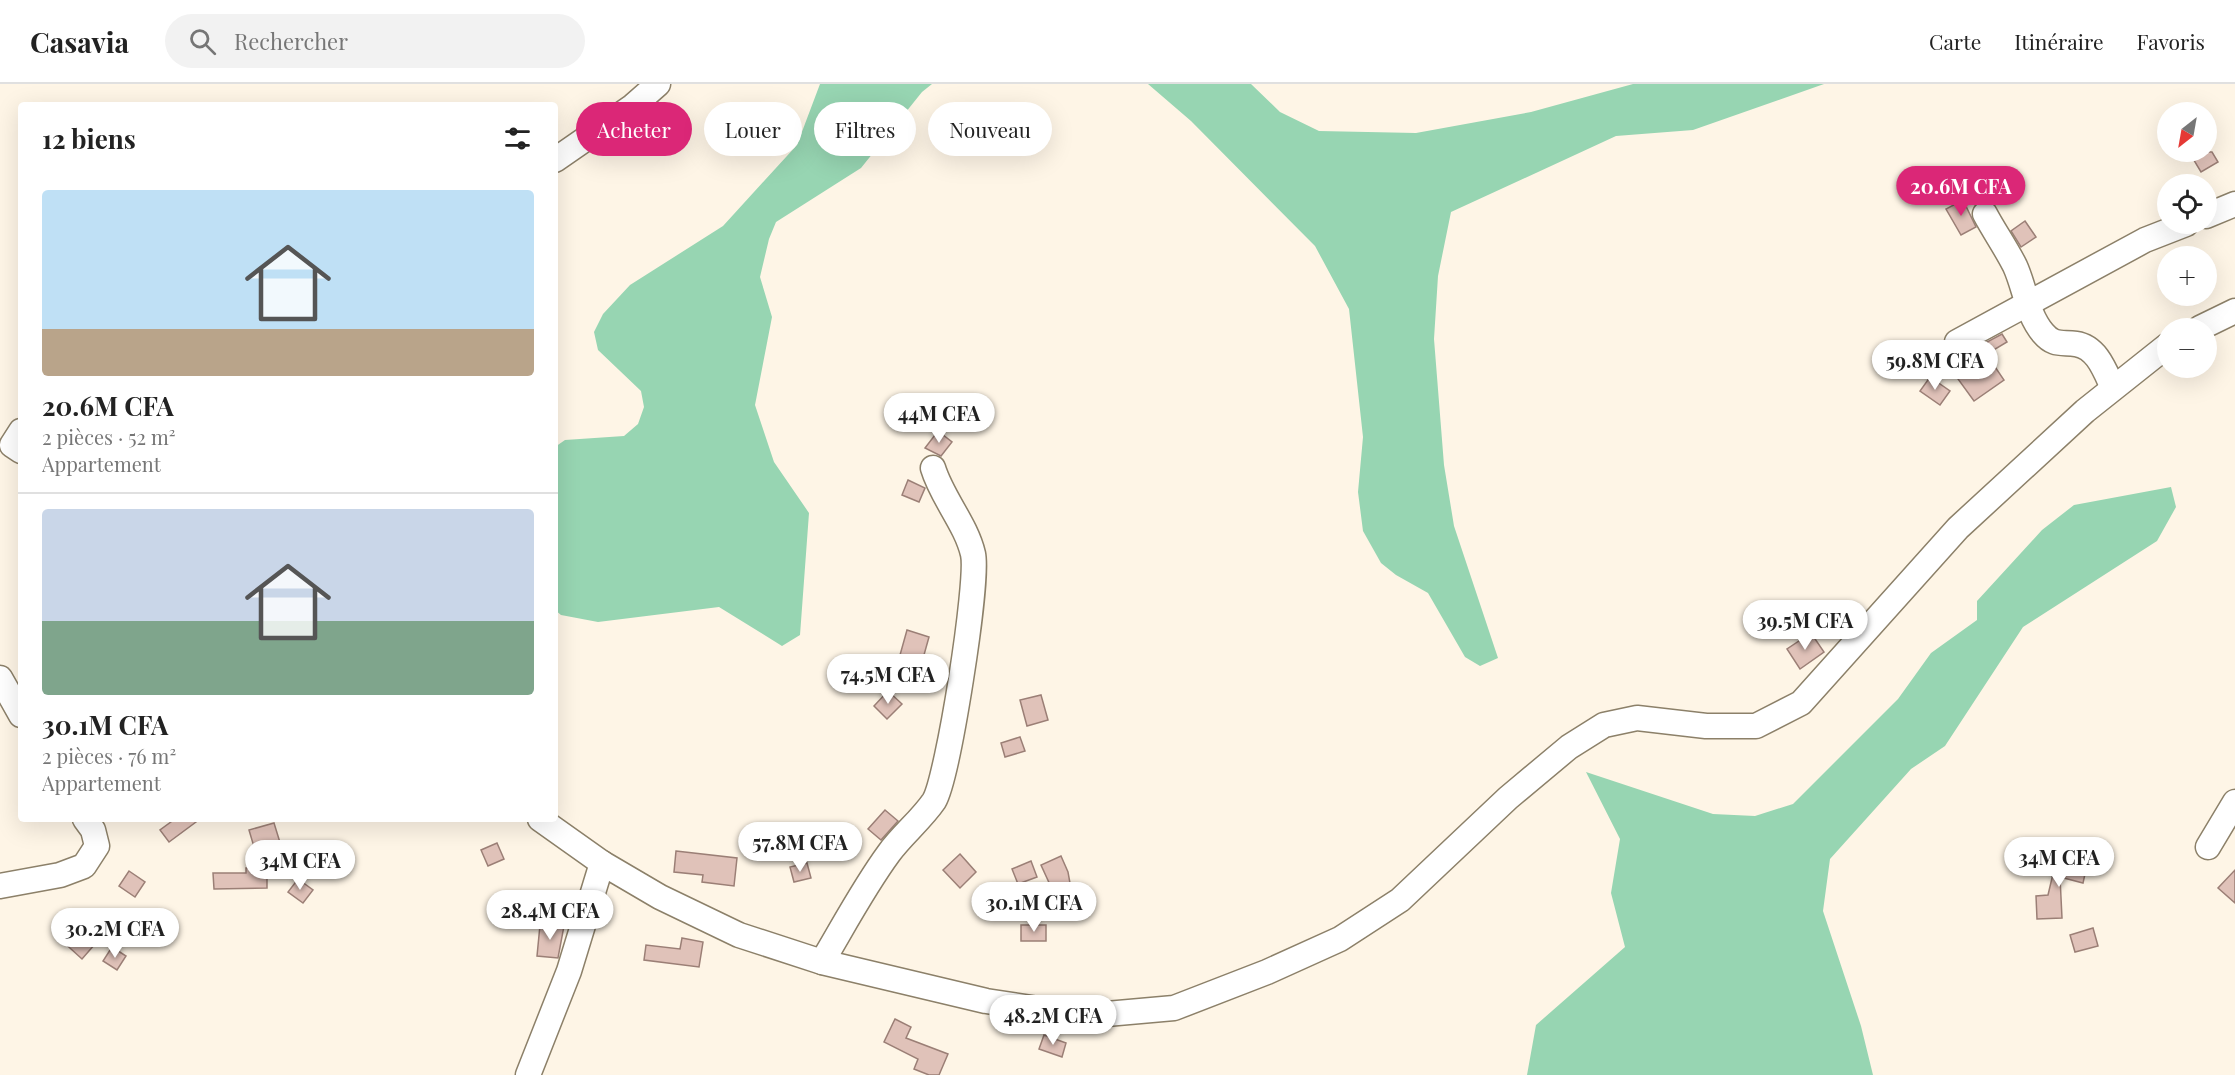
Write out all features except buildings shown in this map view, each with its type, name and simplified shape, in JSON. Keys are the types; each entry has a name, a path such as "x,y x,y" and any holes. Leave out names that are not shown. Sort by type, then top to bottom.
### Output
{"street":[{"path":"558,158 633,106 658,84"},
{"path":"2217,211 2235,204"},
{"path":"1984,214 2014,265 2027,304 2050,341 2060,345 2076,344 2099,360 2113,388"},
{"path":"1957,342 2145,240 2160,234"},
{"path":"2217,320 2235,311"},
{"path":"544,822 602,863 660,897 740,935 822,962 986,1001 1084,1016 1174,1008 1267,972 1340,939 1400,900 1508,798 1569,747 1604,724 1637,718 1706,726 1756,726 1801,704 1959,528 2113,388 2157,354"},
{"path":"822,962 889,853 934,801 950,745 968,630 974,557 969,542 939,489 933,468"},
{"path":"0,678 18,710"},
{"path":"2208,847 2235,802"},
{"path":"0,886 60,875 84,866 97,846 93,830 87,822"},
{"path":"528,1075 569,971 602,863"}],"green space":[{"path":"820,84 932,84 914,102 814,102 814,156 871,156 861,168 776,222 769,239 760,277 772,317 755,405 774,462 809,513 800,635 782,646 719,607 598,622 558,612 558,445 565,440 624,436 638,424 644,407 641,391 598,350 594,332 603,314 630,285 723,226 787,156 802,156 802,132"},
{"path":"1148,84 1251,84 1280,112 1319,131 1416,133 1531,112 1633,84 1824,84 1693,130 1616,136 1451,212 1438,276 1434,339 1444,465 1454,526 1498,658 1480,666 1465,657 1428,593 1396,575 1381,563 1363,531 1358,492 1363,437 1349,309 1315,246 1191,121"},
{"path":"2171,487 2176,507 2157,541 2023,627 1945,746 1911,769 1830,859 1823,911 1861,1026 1873,1075 1527,1075 1536,1025 1625,947 1611,893 1620,839 1586,772 1713,814 1755,816 1793,804 1898,699 1931,653 1977,620 1977,601 2042,530 2074,505"}]}
